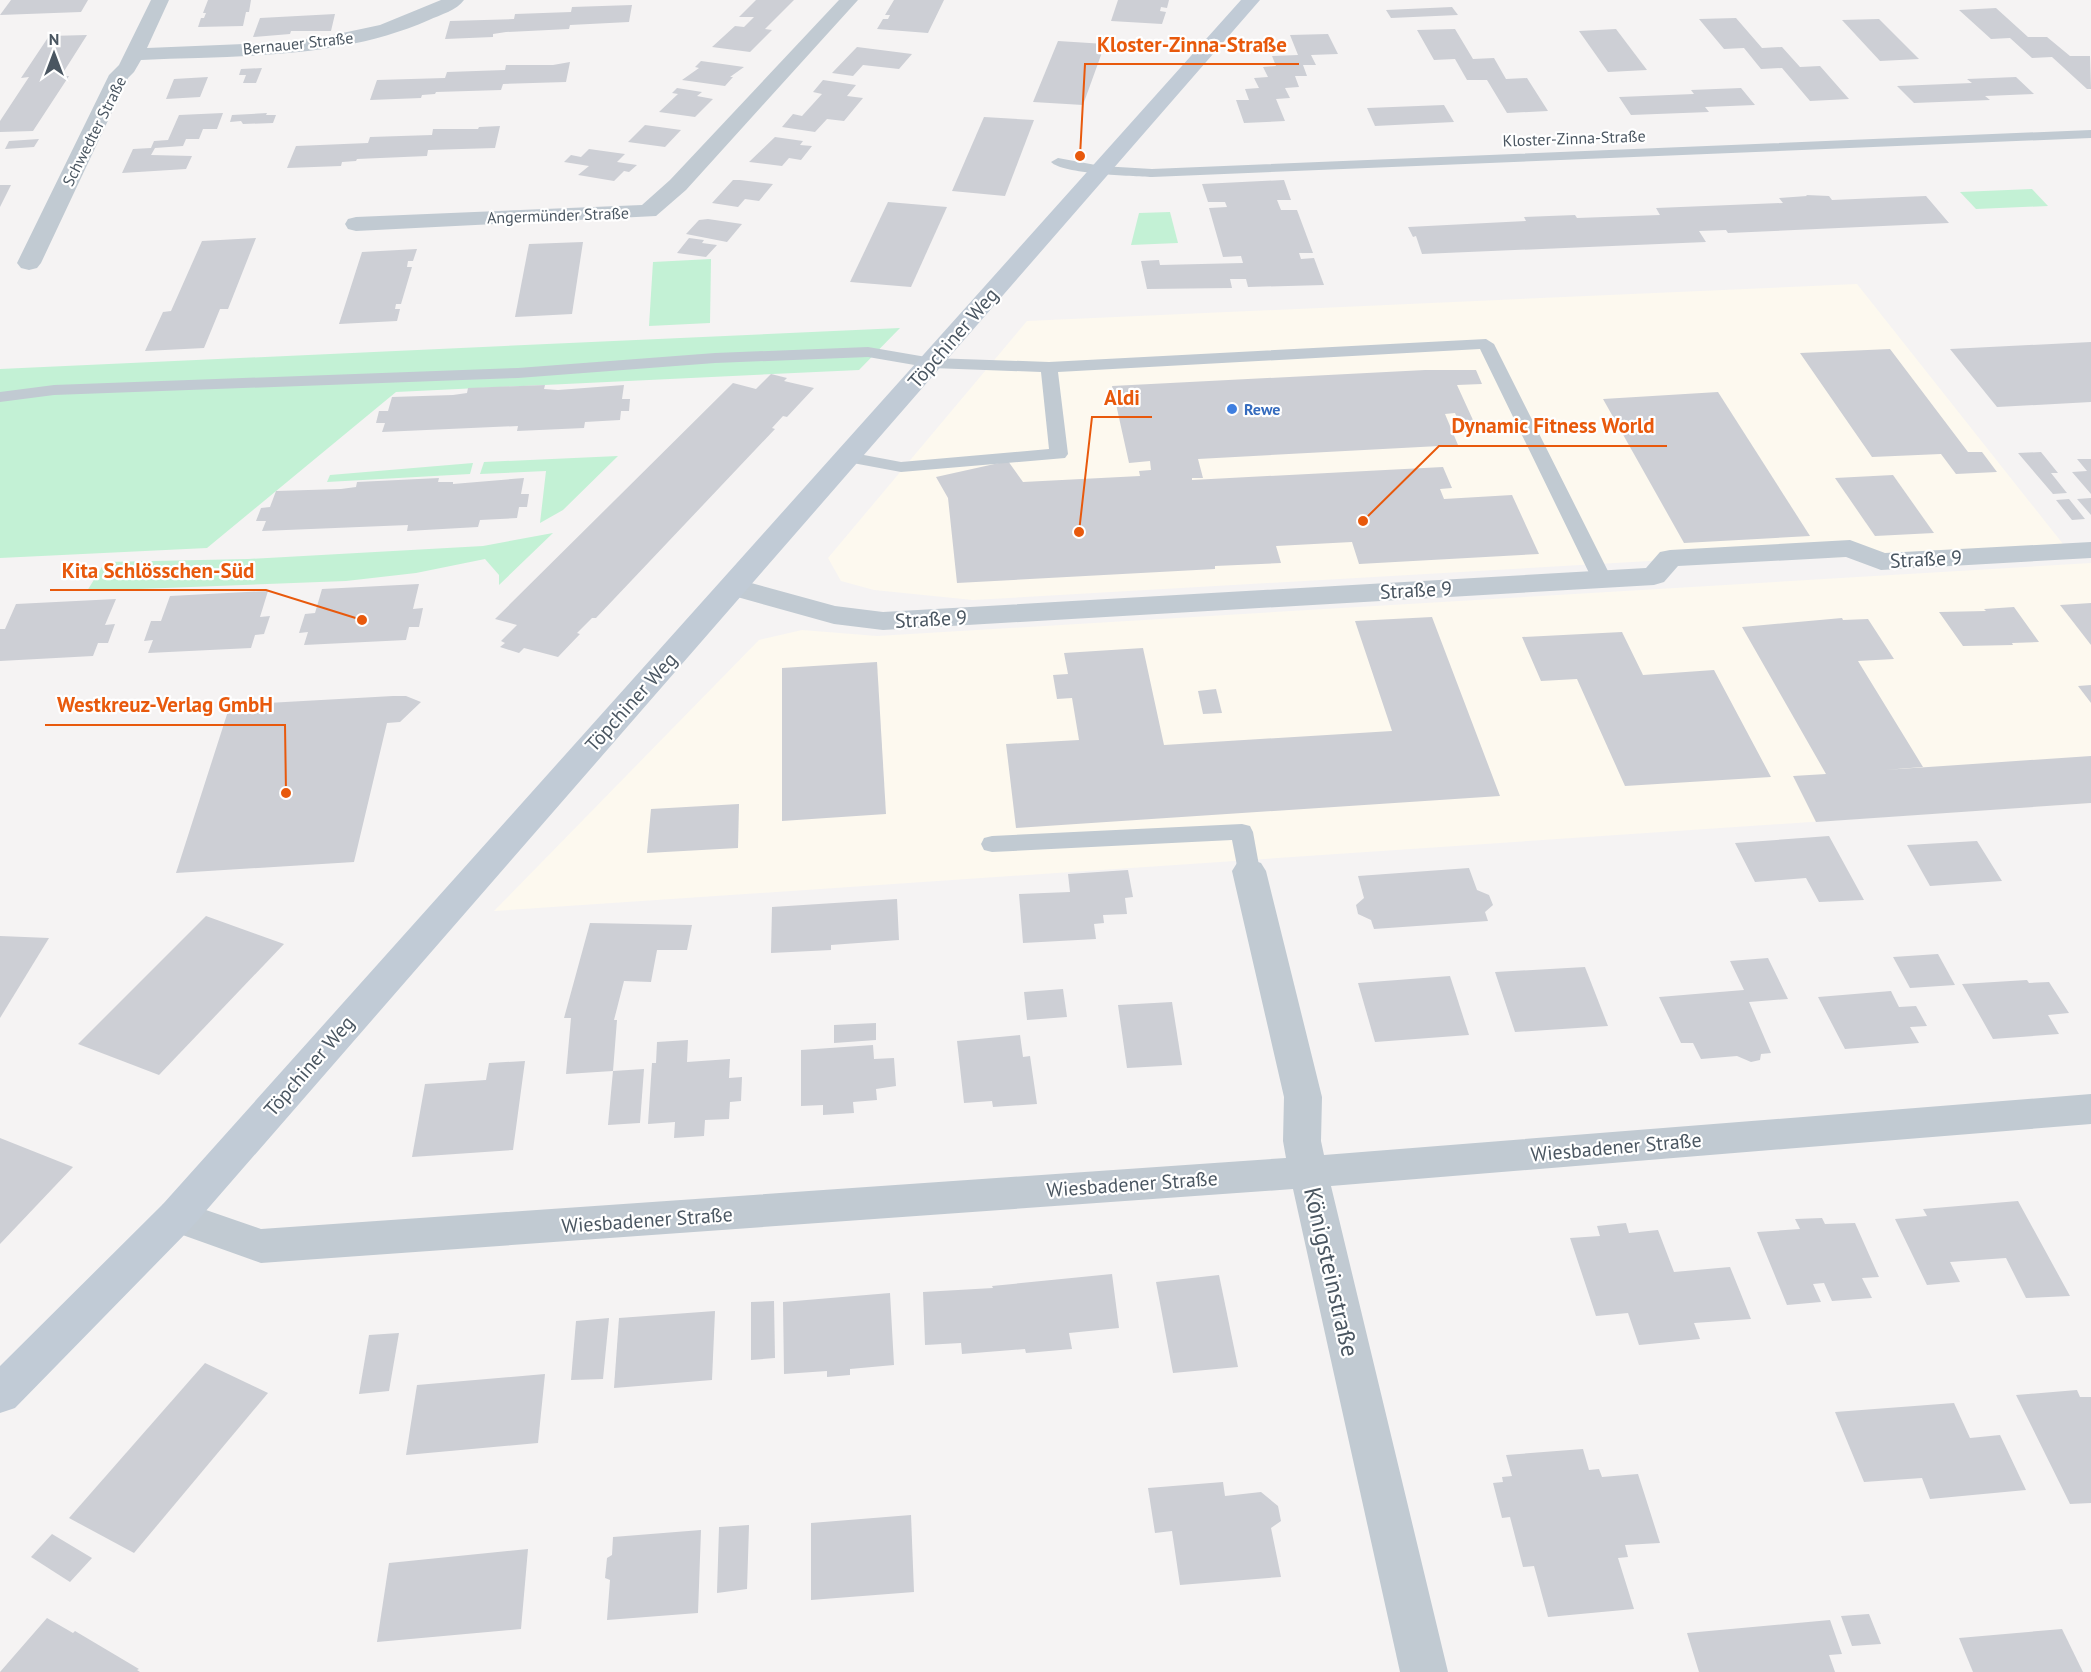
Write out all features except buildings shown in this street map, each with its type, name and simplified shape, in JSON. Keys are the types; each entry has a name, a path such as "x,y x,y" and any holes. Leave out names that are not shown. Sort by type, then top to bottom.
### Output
{"street":[{"name":"Schwedter Straße","path":"29,263 119,75 127,68 160,0"},
{"name":"Bernauer Straße","path":"134,54 341,41 384,31 455,0"},
{"name":"Angermünder Straße","path":"356,224 648,211 678,185 849,0"},
{"name":"Töpchiner Weg","path":"0,1394 177,1216 1251,0"},
{"name":"Straße 9","path":"733,587 834,615 882,621 1654,576 1670,558 1850,548 1881,562 2091,550"},
{"name":"Königsteinstraße","path":"1249,871 1304,1097 1302,1141 1308,1172 1424,1672"},
{"name":"Wiesbadener Straße","path":"177,1216 261,1246 1308,1172 2091,1109"}],"lane":[{"path":"1779,132 2091,120"},
{"name":"Kloster-Zinna-Straße","path":"1108,162 1162,172 2091,134"},
{"name":"Kloster-Zinna-Straße","path":"1058,162 1108,162 1138,157"},
{"path":"0,397 54,390 518,373 715,358 868,352 932,363 1049,367 1486,344 1602,579"},
{"path":"848,457 901,467 1059,454 1049,367"},
{"path":"992,844 1242,832 1249,871"}],"shaded area":[{"path":"1857,284 2063,544 1830,558 1825,551 973,600 874,590 841,581 828,558 1027,321"},
{"path":"2091,563 2091,803 494,911 759,640 802,630 877,636"}],"green space":[{"path":"2032,189 2048,206 1976,209 1960,192"},
{"path":"1170,212 1178,243 1131,245 1139,213"},
{"path":"711,259 710,323 649,326 653,262"},
{"path":"900,328 859,370 396,392 207,548 0,558 0,369"},
{"path":"618,456 563,510 540,523 546,471 480,474 484,462"},
{"path":"473,463 470,474 327,482 330,475"},
{"path":"553,533 499,585 499,575 485,559 416,573 346,581 87,591 105,562 248,559 483,546"}],"place":[{"name":"Kloster-Zinna-Straße","path":"1080,156"},
{"name":"Rewe","path":"1232,409"},
{"name":"Dynamic Fitness World","path":"1363,521"},
{"name":"Aldi","path":"1079,532"},
{"name":"Kita Schlösschen-Süd","path":"362,620"},
{"name":"Westkreuz-Verlag GmbH","path":"286,793"}]}
